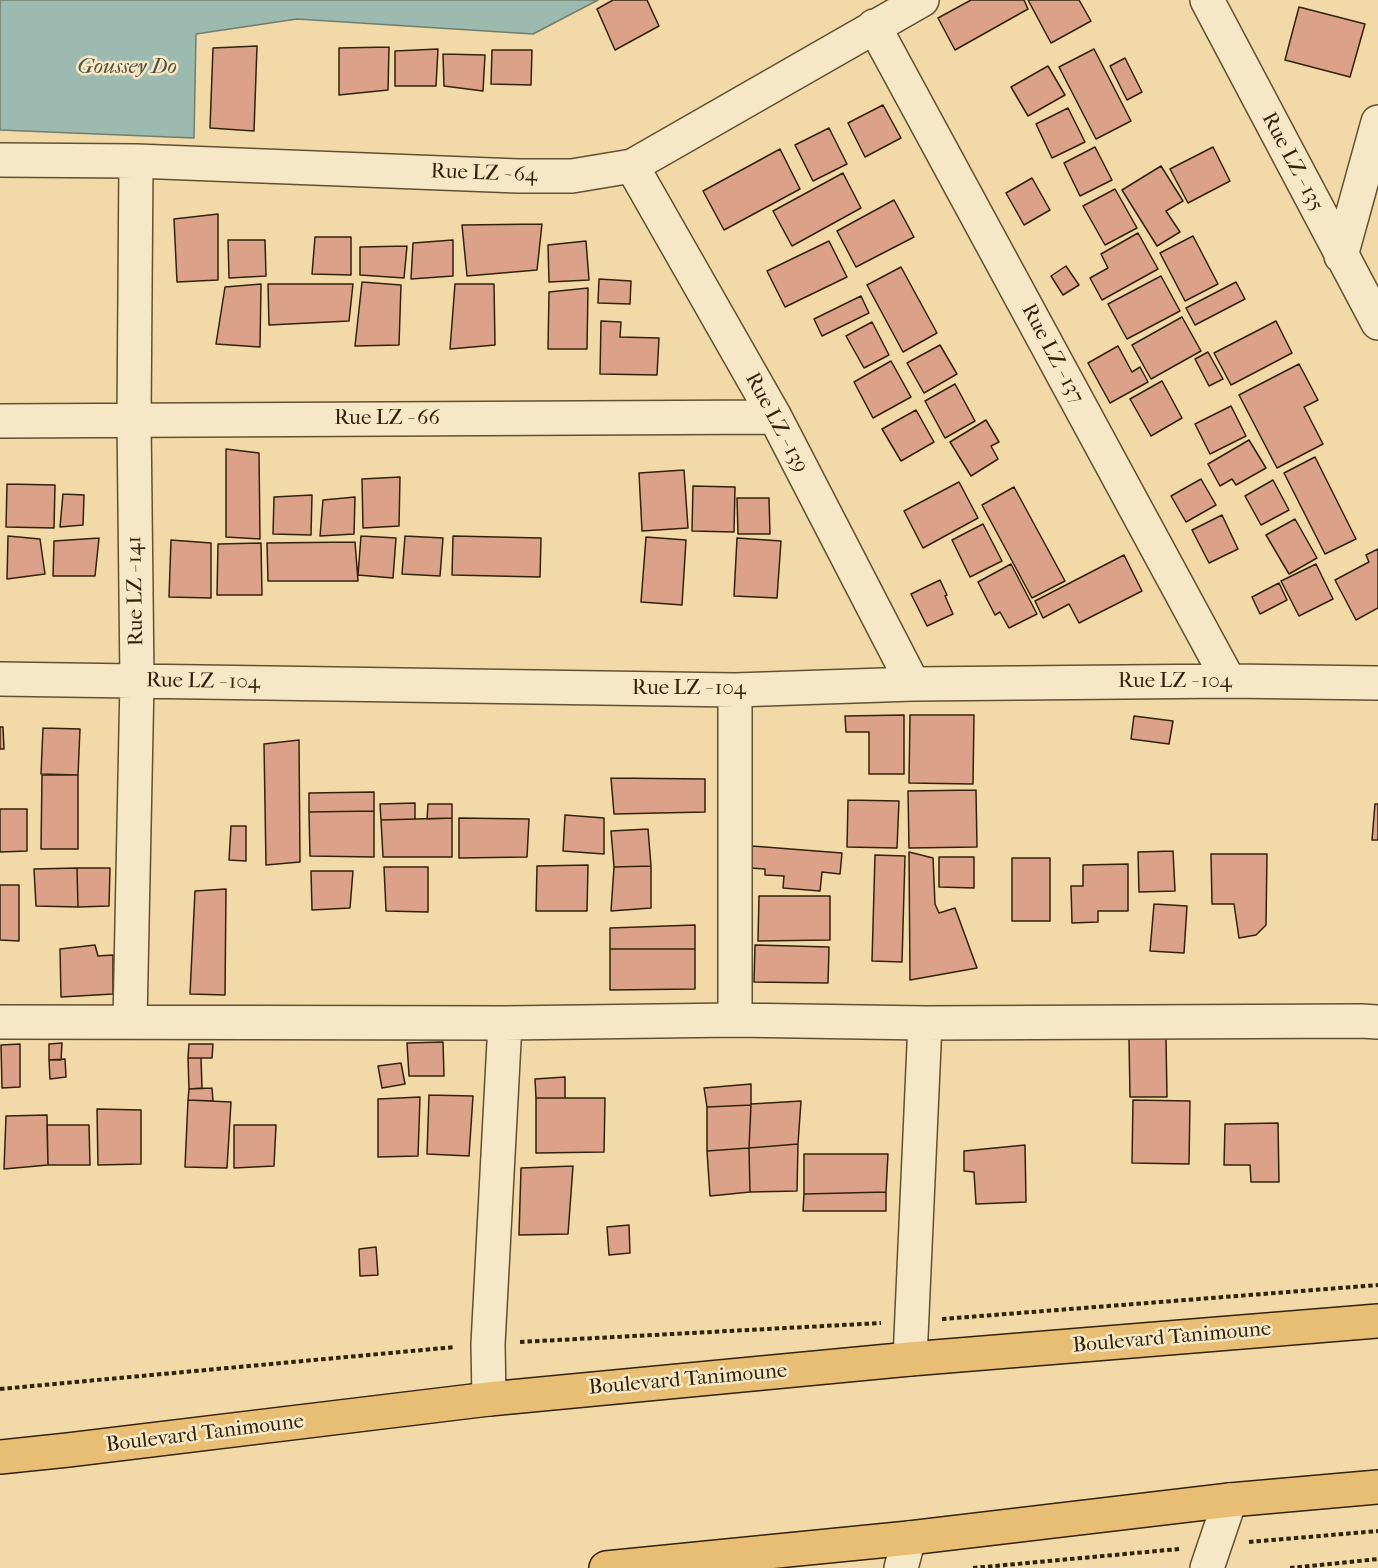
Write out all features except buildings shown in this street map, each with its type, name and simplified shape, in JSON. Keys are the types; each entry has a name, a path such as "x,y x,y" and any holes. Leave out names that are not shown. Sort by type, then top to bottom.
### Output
{"main road":[{"name":"Boulevard Tanimoune","path":"0,1457 489,1398 910,1359 1378,1321"},
{"path":"606,1568 905,1553 1230,1500 1378,1487"}],"street":[{"name":"Rue LZ - 64","path":"0,160 136,160 518,176 572,176 632,166 922,0"},
{"name":"Rue LZ - 135","path":"1207,0 1378,324"},
{"name":"Rue LZ - 137","path":"874,26 1229,681"},
{"path":"1341,256 1378,122"},
{"name":"Rue LZ - 141","path":"130,1021 137,681 134,420 136,160"},
{"name":"Rue LZ - 139","path":"632,166 775,417 913,684"},
{"name":"Rue LZ - 66","path":"0,421 775,417"},
{"name":"Rue LZ - 104","path":"0,679 735,690 913,684 1229,681 1378,683"},
{"path":"735,690 735,1020"},
{"path":"0,1022 504,1023 735,1020 925,1023 1378,1022"},
{"path":"489,1398 489,1344 504,1023"},
{"path":"910,1359 925,1023"},
{"path":"1210,1557 1230,1500"}],"path":[{"path":"0,1389 489,1344 913,1321 1378,1285"},
{"path":"973,1568 1210,1557 1339,1533 1378,1531"},
{"path":"1290,1568 1378,1559"}],"water":[{"name":"Goussey Do","path":"0,0 598,0 533,34 297,19 196,34 194,138 0,130"}]}
